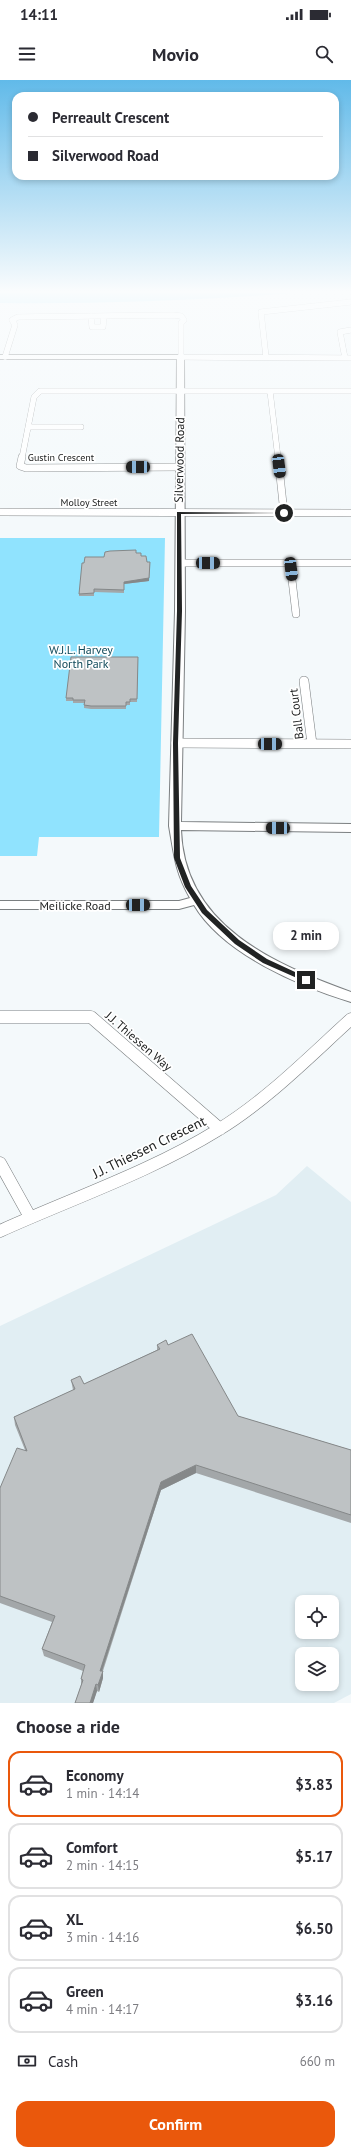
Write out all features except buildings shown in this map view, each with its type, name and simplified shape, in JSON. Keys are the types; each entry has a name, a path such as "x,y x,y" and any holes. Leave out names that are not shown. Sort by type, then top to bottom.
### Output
{"street":[{"name":"Silverwood Road","path":"181,369 178,513 180,563 175,826 177,858 188,887 204,911 237,942 265,961 319,986 351,997"},
{"name":"Gustin Crescent","path":"179,467 26,468 20,466 34,397 40,390 351,391"},
{"path":"270,391 284,513"},
{"path":"28,427 81,427"},
{"name":"Molloy Street","path":"0,512 351,513"},
{"path":"180,563 351,564"},
{"path":"290,563 296,614"},
{"name":"Ball Court","path":"304,681 312,744"},
{"path":"176,743 351,744"},
{"path":"175,826 351,828"},
{"name":"Meilicke Road","path":"0,905 179,905 197,900"},
{"name":"J.J. Thiessen Way","path":"0,1017 91,1017 220,1129"},
{"name":"J.J. Thiessen Crescent","path":"0,1231 187,1148 220,1129 254,1105 351,1019"},
{"path":"0,1163 30,1217"}],"shaded area":[{"path":"307,1166 351,1202 351,1694 334,1703 0,1703 0,1326 276,1195"}],"green space":[{"name":"W.J.L. Harvey North Park","path":"0,538 165,538 159,837 39,837 37,856 0,856"}],"route":[{"path":"284,513 178,513 180,611 175,836 177,858 188,887 204,911 237,942 265,961 306,980"}]}
